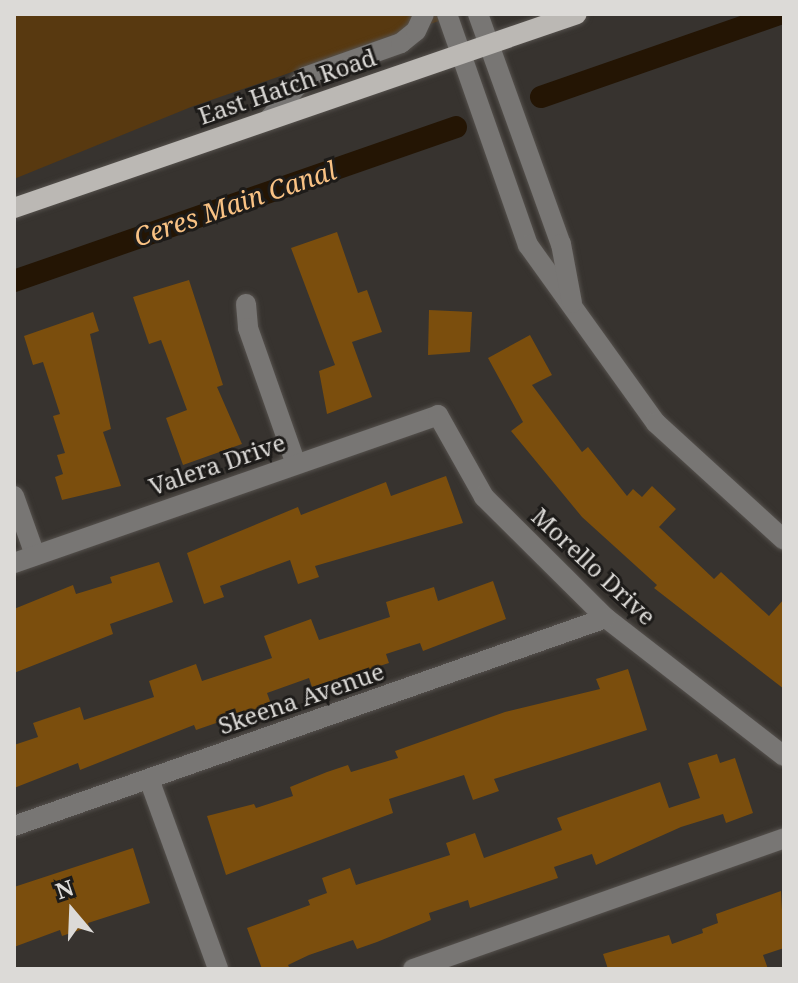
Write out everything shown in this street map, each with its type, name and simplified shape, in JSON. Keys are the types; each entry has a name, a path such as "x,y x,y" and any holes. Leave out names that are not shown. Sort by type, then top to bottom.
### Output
{"main road":[{"name":"East Hatch Road","path":"14,208 577,14"}],"street":[{"path":"269,119 305,77 401,43 416,31 424,14"},
{"path":"447,14 528,245 656,423 784,540"},
{"path":"478,14 561,244 574,310"},
{"path":"246,304 248,328 296,464"},
{"name":"Valera Drive","path":"14,563 438,415"},
{"name":"Morello Drive","path":"438,415 484,497 606,618 784,756"},
{"path":"14,496 35,555"},
{"name":"Skeena Avenue","path":"14,826 606,618"},
{"path":"149,779 218,969"},
{"path":"413,969 784,838"}],"shaded area":[{"path":"14,14 459,14 191,107 14,179"}],"building":[{"path":"337,232 358,293 367,290 382,332 352,342 372,397 327,414 319,371 335,365 291,248"},
{"path":"189,280 223,385 217,387 242,444 183,465 166,418 187,410 161,340 149,344 133,297"},
{"path":"429,310 472,312 470,352 428,355"},
{"path":"93,312 99,331 90,334 111,429 103,432 121,486 62,500 55,477 63,474 57,455 65,453 53,416 60,414 43,362 33,365 24,336"},
{"path":"530,335 552,375 532,385 582,452 588,447 627,496 633,489 642,497 652,486 676,509 659,527 714,579 721,572 769,616 784,599 784,689 654,588 657,585 582,517 511,431 523,422 488,358"},
{"path":"446,476 463,523 315,566 319,577 298,584 290,560 220,586 224,597 204,604 187,553 298,507 301,515 386,482 391,496"},
{"path":"159,562 173,602 110,624 113,634 14,673 14,609 73,585 76,594 112,583 110,577"},
{"path":"493,581 506,619 423,651 420,643 386,654 389,663 312,687 309,678 267,693 271,704 196,730 194,725 80,770 78,763 14,788 14,745 38,737 33,723 80,707 84,720 154,697 149,681 196,664 202,681 272,658 264,636 311,619 319,640 390,617 386,602 434,587 438,601"},
{"path":"628,669 647,730 494,779 499,791 473,800 464,775 389,799 393,813 226,875 207,816 254,804 256,808 293,796 290,787 327,772 348,765 351,772 398,758 395,751 505,712 600,689 596,679"},
{"path":"717,754 720,763 735,758 753,813 726,823 723,814 681,827 596,865 592,854 554,867 558,878 470,908 468,900 429,913 431,920 357,949 353,940 309,955 288,965 290,969 262,969 247,928 310,905 308,900 327,893 322,878 350,868 356,885 450,855 446,843 475,833 484,858 562,830 557,818 660,782 669,808 700,798 688,763"},
{"path":"133,848 150,903 88,923 89,927 62,936 60,930 14,947 14,887"},
{"path":"781,891 784,948 763,955 768,969 608,969 603,954 669,935 672,944 703,933 702,929 718,923 716,914"}],"waterway":[{"name":"Ceres Main Canal","path":"541,97 779,14"},
{"name":"Ceres Main Canal","path":"14,281 456,127"}]}
